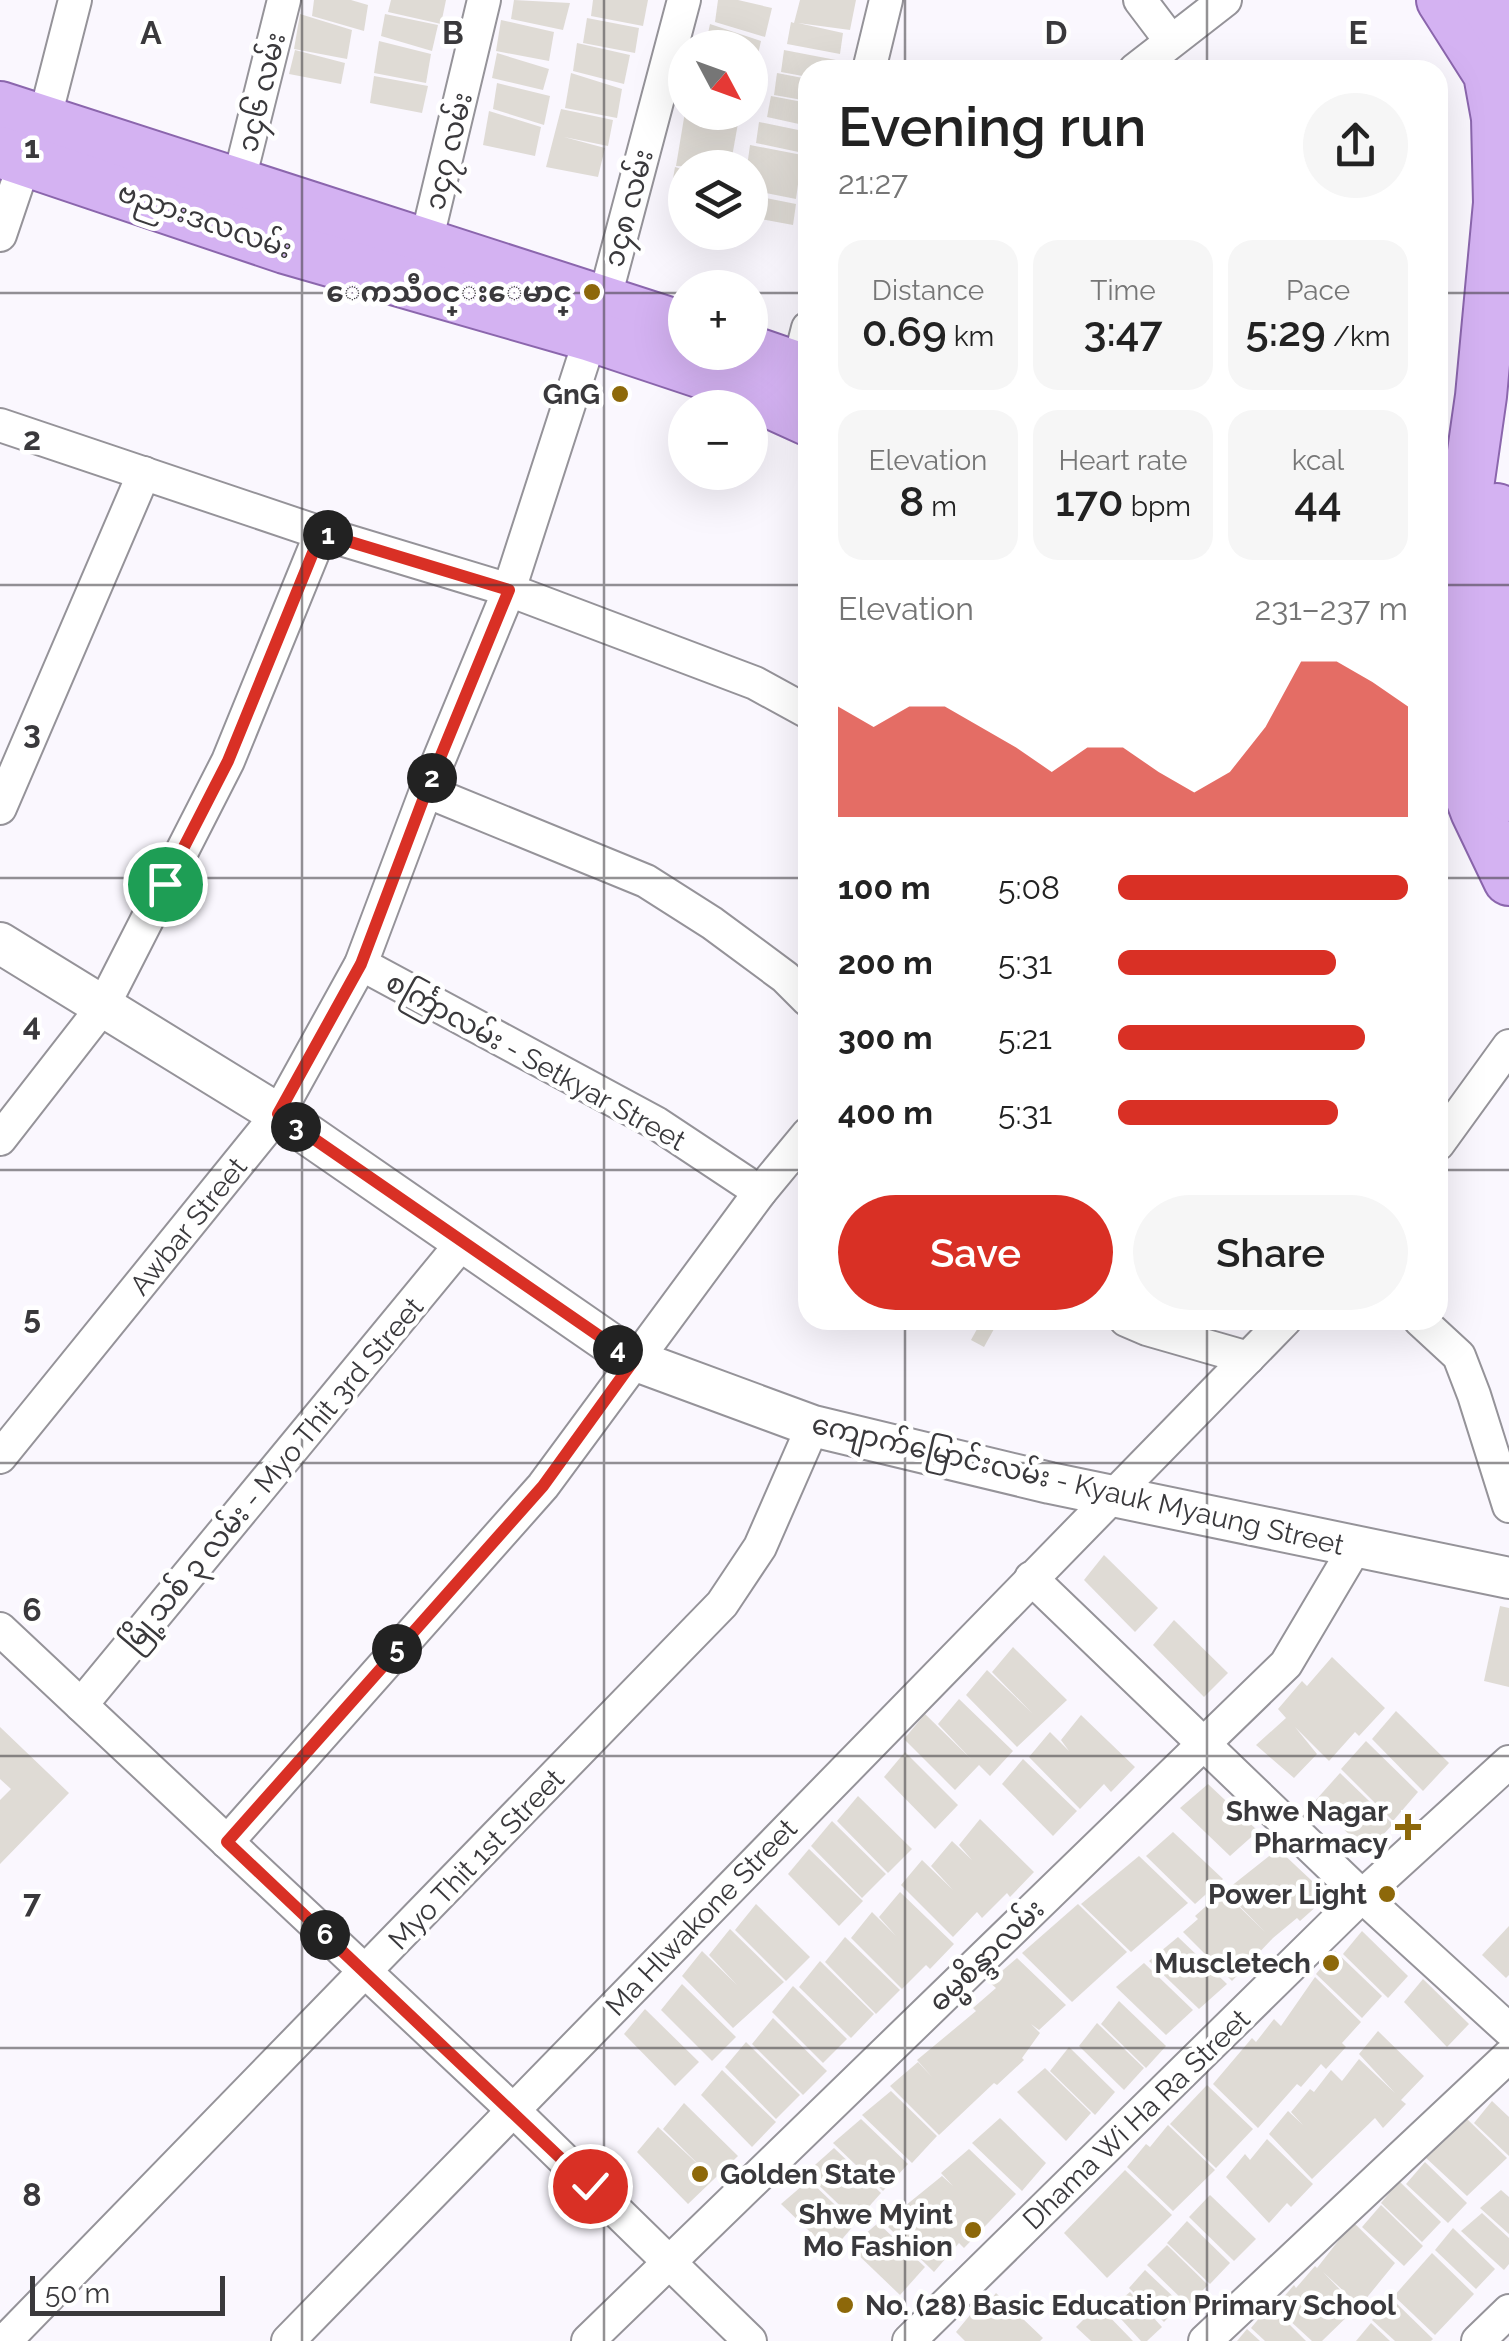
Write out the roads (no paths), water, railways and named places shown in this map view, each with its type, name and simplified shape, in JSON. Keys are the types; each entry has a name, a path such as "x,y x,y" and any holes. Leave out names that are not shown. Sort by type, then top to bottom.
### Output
{"main road":[{"path":"1442,0 1502,60"},
{"path":"1448,626 1481,396 1499,203 1497,118 1502,60 1483,0"},
{"name":"ဗညားဒလလမ်း","path":"17,135 238,184 420,265 597,318 798,415"},
{"name":"ဗညားဒလလမ်း","path":"17,135 285,248 420,265"},
{"name":"ဗညားဒလလမ်း","path":"597,318 668,326"},
{"path":"768,352 798,355"},
{"path":"1475,786 1488,724 1485,686 1502,532 1509,414"},
{"path":"1448,679 1475,786 1509,880"}],"street":[{"path":"0,234 17,135 75,0"},
{"name":"၁၄၆ လမ်း","path":"238,184 284,0"},
{"name":"၁၄၇ လမ်း","path":"420,265 484,0"},
{"name":"၁၄၈ လမ်း","path":"509,590 597,318 684,0"},
{"path":"871,60 886,0"},
{"path":"1140,0 1171,42"},
{"path":"1147,60 1225,0"},
{"path":"0,424 321,533 509,590 755,682 798,706"},
{"path":"0,808 144,474"},
{"path":"0,1138 102,1008 228,761 321,533"},
{"name":"Awbar Street","path":"0,1457 278,1114 361,964 509,590"},
{"path":"426,792 646,880 712,923 798,990"},
{"name":"ကျောက်မြောင်းလမ်း - Kyauk Myaung Street","path":"0,944 278,1114 634,1360 813,1426 1115,1496 1509,1578"},
{"name":"စင်္ကြာလမ်း - Setkyar Street","path":"361,964 656,1122 760,1192"},
{"path":"1448,1130 1509,1046"},
{"path":"227,1842 543,1486 798,1146"},
{"name":"မြို့သစ် ၃ လမ်း - Myo Thit 3rd Street","path":"82,1705 463,1242"},
{"path":"1148,1330 1248,1358"},
{"name":"Ma Hlwakone Street","path":"288,2341 1275,1330"},
{"path":"1431,1330 1459,1356 1509,1506"},
{"name":"Myo Thit 1st Street","path":"6,2330 365,1972 722,1604 760,1548 813,1426"},
{"name":"ဓမ္မစိန္ဒာလမ်း","path":"588,2341 1286,1664 1356,1546"},
{"path":"1031,1578 1362,1896 1509,2030"},
{"path":"0,1628 513,2110 750,2341"},
{"name":"Dhama Wi Ha Ra Street","path":"909,2341 1362,1896 1509,1762"},
{"path":"1204,2341 1509,2056"},
{"path":"1478,2341 1509,2311"}],"place":[{"name":"ေကသီဝင္းေမာင္","path":"592,292"},
{"name":"GnG","path":"620,394"},
{"name":"Shwe Nagar Pharmacy","path":"1408,1827"},
{"name":"Power Light","path":"1387,1894"},
{"name":"Muscletech","path":"1331,1963"},
{"name":"Golden State","path":"700,2174"},
{"name":"Shwe Myint Mo Fashion","path":"973,2230"},
{"name":"No. (28) Basic Education Primary School","path":"845,2305"}]}
